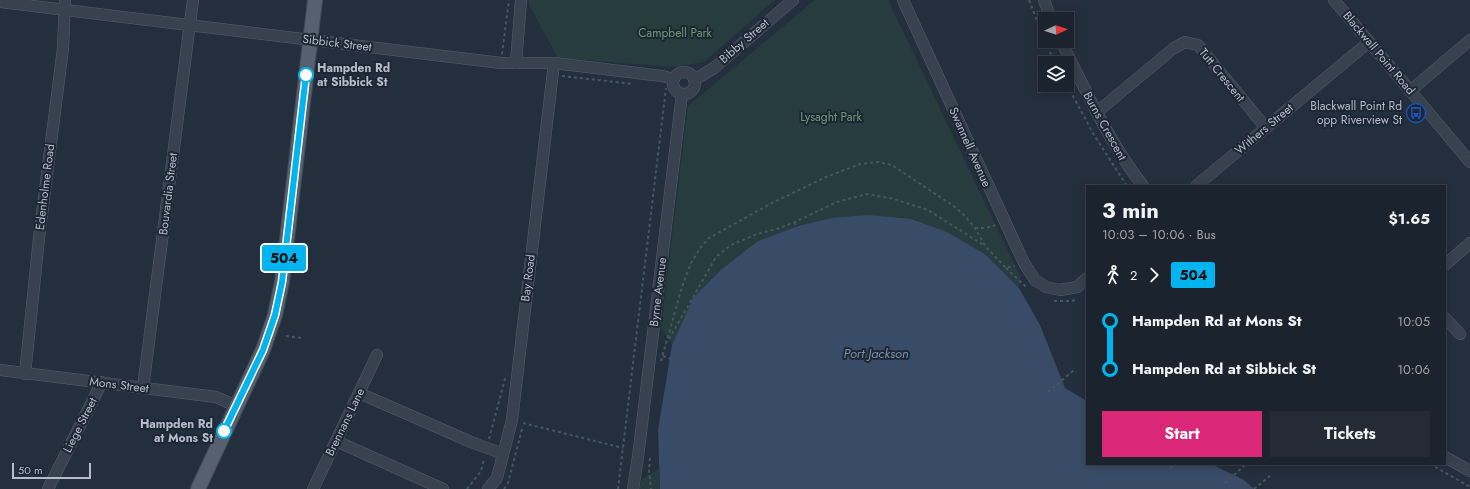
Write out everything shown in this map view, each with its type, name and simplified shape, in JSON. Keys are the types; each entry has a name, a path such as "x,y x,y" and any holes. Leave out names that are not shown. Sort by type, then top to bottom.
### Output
{"main road":[{"path":"198,489 263,350 270,332 282,282 315,0"}],"street":[{"name":"Bouvardia Street","path":"143,388 193,0"},
{"path":"516,63 521,0"},
{"name":"Bibby Street","path":"694,80 714,68 793,0"},
{"name":"Swannell Avenue","path":"904,0 1004,222 1024,263 1035,280 1046,288 1060,290 1077,287 1086,279"},
{"path":"1044,0 1048,12"},
{"name":"Blackwall Point Road","path":"1334,0 1470,162"},
{"name":"Sibbick Street","path":"0,2 65,5 190,26 501,63 554,64 671,78"},
{"name":"Edenholme Road","path":"25,374 39,238 63,48 65,5"},
{"path":"1410,91 1470,40"},
{"name":"Tutt Crescent","path":"1096,112 1174,48 1185,42 1198,45 1266,128"},
{"name":"Withers Street","path":"1197,185 1369,42"},
{"name":"Burns Crescent","path":"1064,48 1096,112 1127,165 1142,185"},
{"name":"Bay Road","path":"488,489 497,478 512,420 554,64"},
{"path":"679,74 690,74 694,80 692,91 689,93 678,93 674,88 671,78 679,74"},
{"name":"Byrne Avenue","path":"633,489 682,94"},
{"path":"1446,264 1470,243"},
{"path":"1446,319 1460,334"},
{"name":"Brennans Lane","path":"313,489 377,356"},
{"name":"Mons Street","path":"0,370 216,397 236,406"},
{"name":"Liege Street","path":"48,489 102,382"},
{"path":"359,393 503,454"},
{"path":"336,441 443,489"},
{"path":"1446,458 1470,471"}],"path":[{"path":"501,63 508,0"},
{"path":"1029,0 1038,23"},
{"path":"618,489 671,78"},
{"path":"1071,92 1094,135 1126,185"},
{"path":"668,342 668,333 682,287 692,263 701,247 709,238 772,203 844,169 860,164 878,162 892,165 955,206 976,228 986,247"},
{"path":"660,364 668,342 716,257 737,242 757,234 780,228 837,202 867,194 894,199 928,210 986,247 1006,268 1024,263"},
{"path":"794,222 796,228"},
{"path":"976,228 992,227 1004,222"},
{"path":"286,336 301,338"},
{"path":"663,356 671,359"},
{"path":"1048,392 1074,370"},
{"path":"468,489 482,471 506,372"},
{"path":"523,423 623,448"},
{"path":"650,452 649,470 651,489"},
{"path":"1170,468 1173,465"},
{"path":"1225,483 1245,465"},
{"path":"1432,465 1470,488"},
{"path":"1254,489 1272,475"}],"green space":[{"name":"Campbell Park","path":"529,0 775,0 704,62 674,67 558,58 529,5"},
{"name":"Lysaght Park","path":"815,0 888,0 1020,276 1019,288 986,255 831,218 798,226 758,241 693,298 672,345 661,328 688,106"},
{"path":"659,469 660,489 639,489 642,479"}],"water":[{"name":"Port Jackson","path":"868,215 911,219 947,232 986,255 1019,288 1040,325 1065,388 1086,400 1086,465 1213,465 1244,480 1254,489 660,489 658,430 672,345 693,298 722,269 758,241 798,226 831,218"}],"bus line":[{"name":"504","path":"224,431 263,350 275,315 282,282 306,75"}],"place":[{"name":"Hampden Rd at Sibbick St","path":"306,75"},
{"name":"Blackwall Point Rd opp Riverview St","path":"1416,113"},
{"name":"Hampden Rd at Mons St","path":"224,431"}]}
